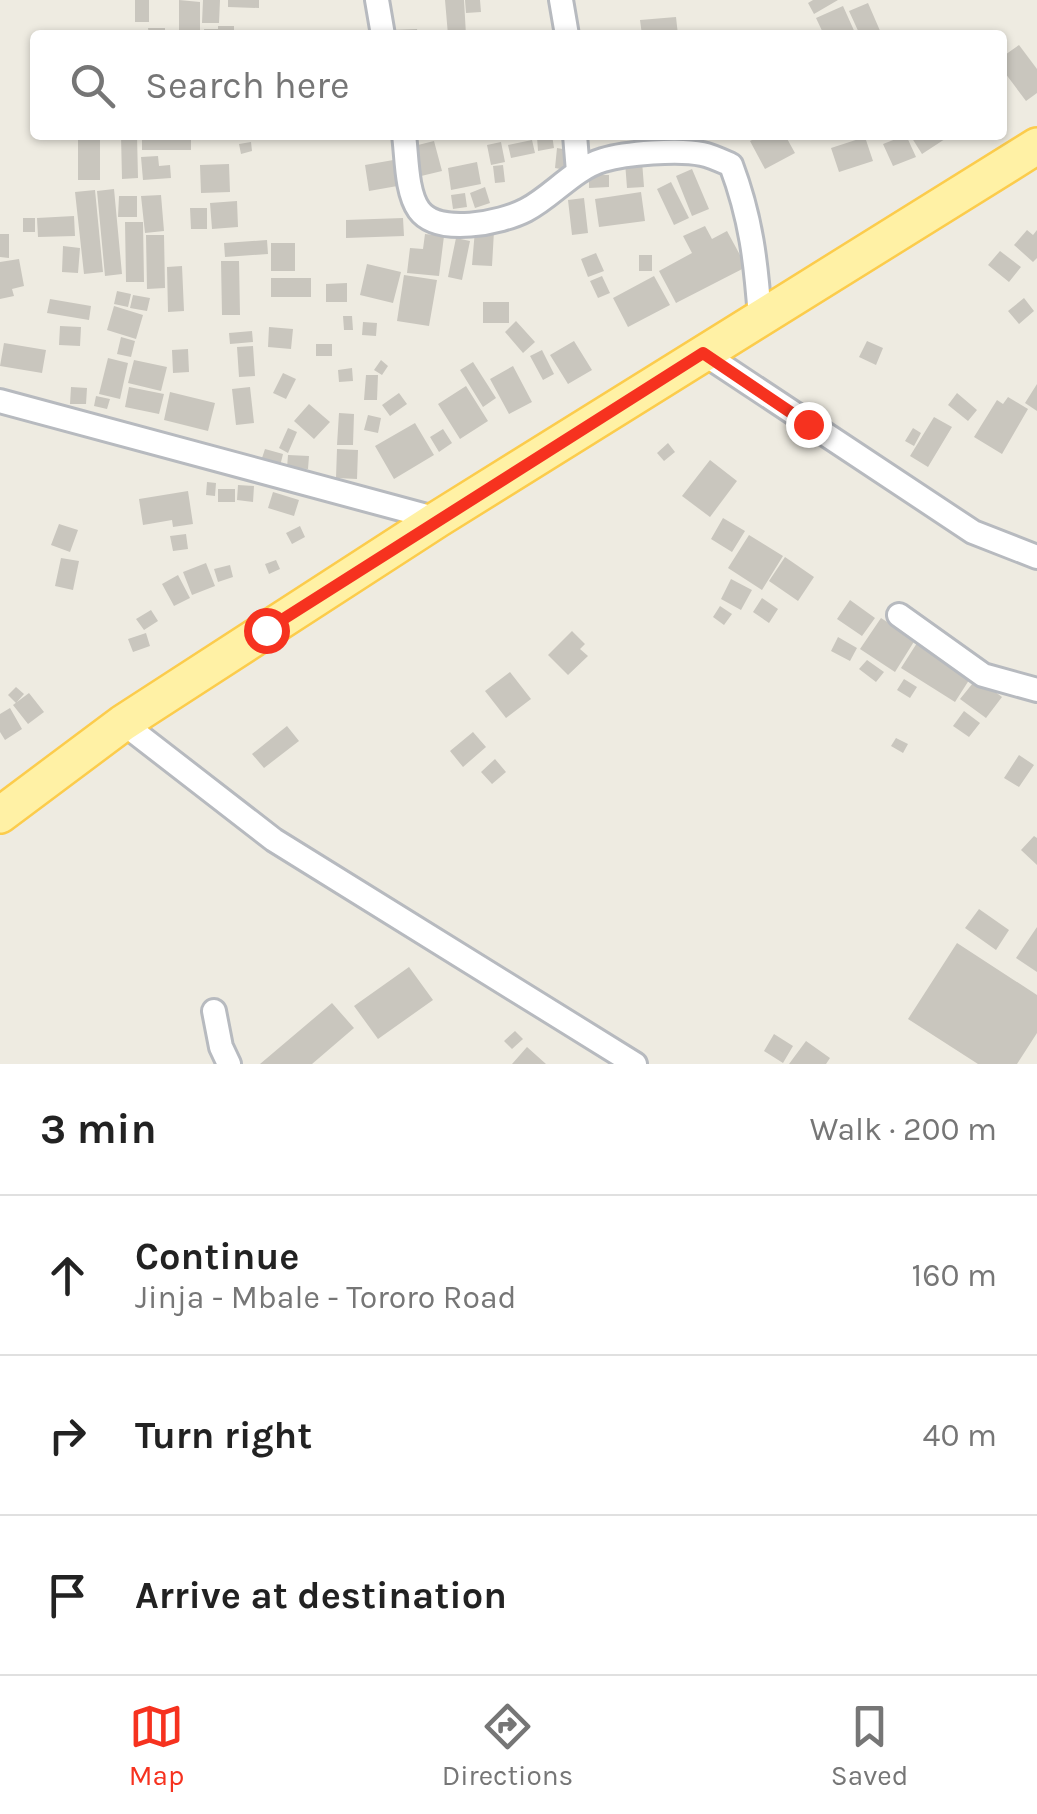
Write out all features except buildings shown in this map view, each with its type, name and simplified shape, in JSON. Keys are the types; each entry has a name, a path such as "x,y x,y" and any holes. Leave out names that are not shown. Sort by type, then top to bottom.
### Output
{"main road":[{"path":"0,815 122,723 438,519 1037,146"}],"street":[{"path":"377,0 382,30"},
{"path":"561,0 566,30"},
{"path":"405,140 415,206 427,219 446,226 467,226 525,211 578,172 604,160 701,153 731,165 747,208 755,250 760,318"},
{"path":"575,140 578,172"},
{"path":"703,353 973,532 1037,557"},
{"path":"0,401 438,519"},
{"path":"899,615 983,676 1037,690"},
{"path":"122,723 274,840 635,1064"},
{"path":"214,1011 229,1064"}],"route":[{"path":"266,630 703,353 808,424"}]}
